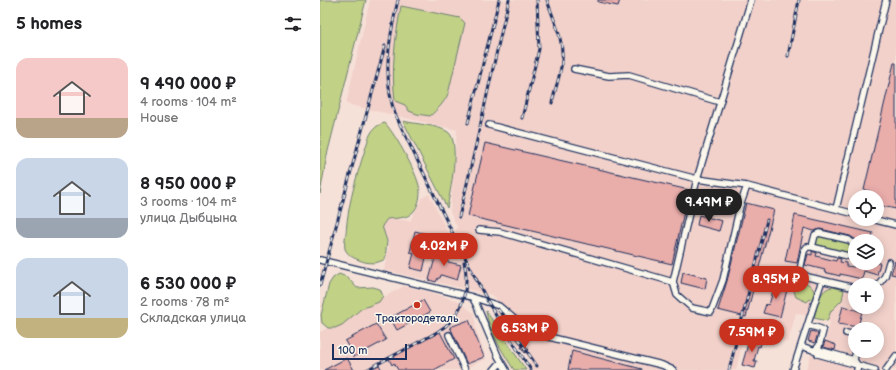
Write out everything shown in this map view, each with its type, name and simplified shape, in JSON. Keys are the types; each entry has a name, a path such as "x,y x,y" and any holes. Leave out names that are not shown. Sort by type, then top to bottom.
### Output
{"street":[{"path":"747,186 740,206 723,280 711,312 692,308 677,295 673,282 697,179 751,0"},
{"path":"836,209 886,0"},
{"path":"574,69 609,76 629,75 720,102"},
{"path":"489,125 697,179 747,186 848,212"},
{"path":"884,222 896,225"},
{"path":"479,230 500,232 673,282"},
{"path":"812,247 815,235 819,233 848,240"},
{"path":"848,256 807,247 804,251 800,270 806,276 848,286"},
{"path":"320,260 492,303 499,306 532,332 566,342 662,365 673,370"},
{"path":"883,278 889,262"},
{"path":"793,370 822,280"},
{"path":"472,297 506,370"},
{"path":"808,325 823,331 819,346 815,351"},
{"path":"449,335 465,370"},
{"path":"801,346 815,351 818,354 857,368 875,370"},
{"path":"815,351 819,350 854,360 857,368"},
{"path":"886,370 896,356"},
{"path":"494,370 501,362"}],"shaded area":[{"path":"370,0 896,0 896,370 806,370 811,355 821,357 820,349 823,339 826,340 830,322 796,313 788,342 745,332 736,370 533,370 528,363 531,361 515,341 492,305 497,299 492,295 384,270 389,246 386,235 376,229 382,217 410,221 422,198 429,194 449,235 454,233 457,227 450,212 457,130 346,104"},
{"path":"404,286 431,292 457,301 474,313 476,330 486,359 468,367 469,370 320,370 320,332"}],"green space":[{"path":"320,0 366,0 327,155 320,194"},
{"path":"401,6 460,18 465,23 448,94 440,106 430,116 409,111 405,105 395,101 393,77 394,54"},
{"path":"403,121 438,128 448,132 452,137 454,146 454,168 447,208"},
{"path":"385,123 412,166 419,185 420,194 415,210 408,216 387,219 382,226 387,241 385,259 376,263 369,263 349,255 345,249 347,221 358,173 369,137 375,128"},
{"path":"819,235 848,242 848,253 818,246 815,244 815,238"},
{"path":"339,274 347,277 357,288 373,287 380,289 383,296 379,302 361,309 342,325 335,328 328,328 322,323 321,315 329,284 333,278"},
{"path":"799,280 810,285 814,292 815,295 807,302 796,297 791,282"},
{"path":"833,287 844,290 842,300 831,311 827,321 814,318 819,299 822,294 828,288"},
{"path":"486,311 526,370 514,370 493,334"}],"building":[{"path":"598,0 620,0 618,6 598,2"},
{"path":"894,63 896,63 896,209 884,206 884,190 864,190"},
{"path":"485,143 689,190 672,264 468,216"},
{"path":"746,203 774,210 746,317 718,310 727,281"},
{"path":"699,215 722,221 719,231 697,225"},
{"path":"795,215 873,233 848,234 848,236 820,229 814,231 804,228 797,263 785,261"},
{"path":"415,231 431,235 423,271 410,268 414,253 410,252"},
{"path":"438,247 447,249 444,261 461,265 457,280 441,275 436,282 429,280"},
{"path":"812,251 817,253 816,256 836,261 837,258 841,259 840,262 846,263 848,270 878,270 877,275 864,271 862,278 858,278 824,272 825,270 805,265 808,254 812,255"},
{"path":"896,261 896,275 891,274"},
{"path":"683,272 707,278 705,289 681,283"},
{"path":"771,282 788,286 780,317 763,313 766,304 769,305 773,291 769,290"},
{"path":"423,300 430,312 397,330 390,318"},
{"path":"843,306 848,308 848,314 861,314 859,322 848,322 848,326 838,324"},
{"path":"469,320 484,357 467,364 450,327"},
{"path":"376,324 386,340 354,357 345,341"},
{"path":"811,331 818,333 815,343 808,341"},
{"path":"440,332 454,359 434,370 398,370 394,363 392,365 389,359"},
{"path":"750,337 762,340 760,347 758,346 754,361 757,361 755,368 742,365"},
{"path":"825,341 836,345 835,350 823,347"},
{"path":"525,345 529,350 525,353 521,347"},
{"path":"572,351 642,369 642,370 568,370"},
{"path":"347,358 354,370 324,370"},
{"path":"379,365 382,370 369,370"}],"railway":[{"path":"398,0 388,57 389,86 395,114 454,236 488,302 531,370"},
{"path":"468,123 499,0"},
{"path":"459,217 509,0"},
{"path":"522,118 539,49 537,0"},
{"path":"547,0 558,29 562,52 560,71 552,103"},
{"path":"788,56 799,0"},
{"path":"320,285 385,46"},
{"path":"729,370 767,220"},
{"path":"366,370 435,334 452,320 460,307 465,292 466,277 464,262"},
{"path":"498,309 537,366"}],"place":[{"name":"Трактородеталь","path":"417,305"}]}
